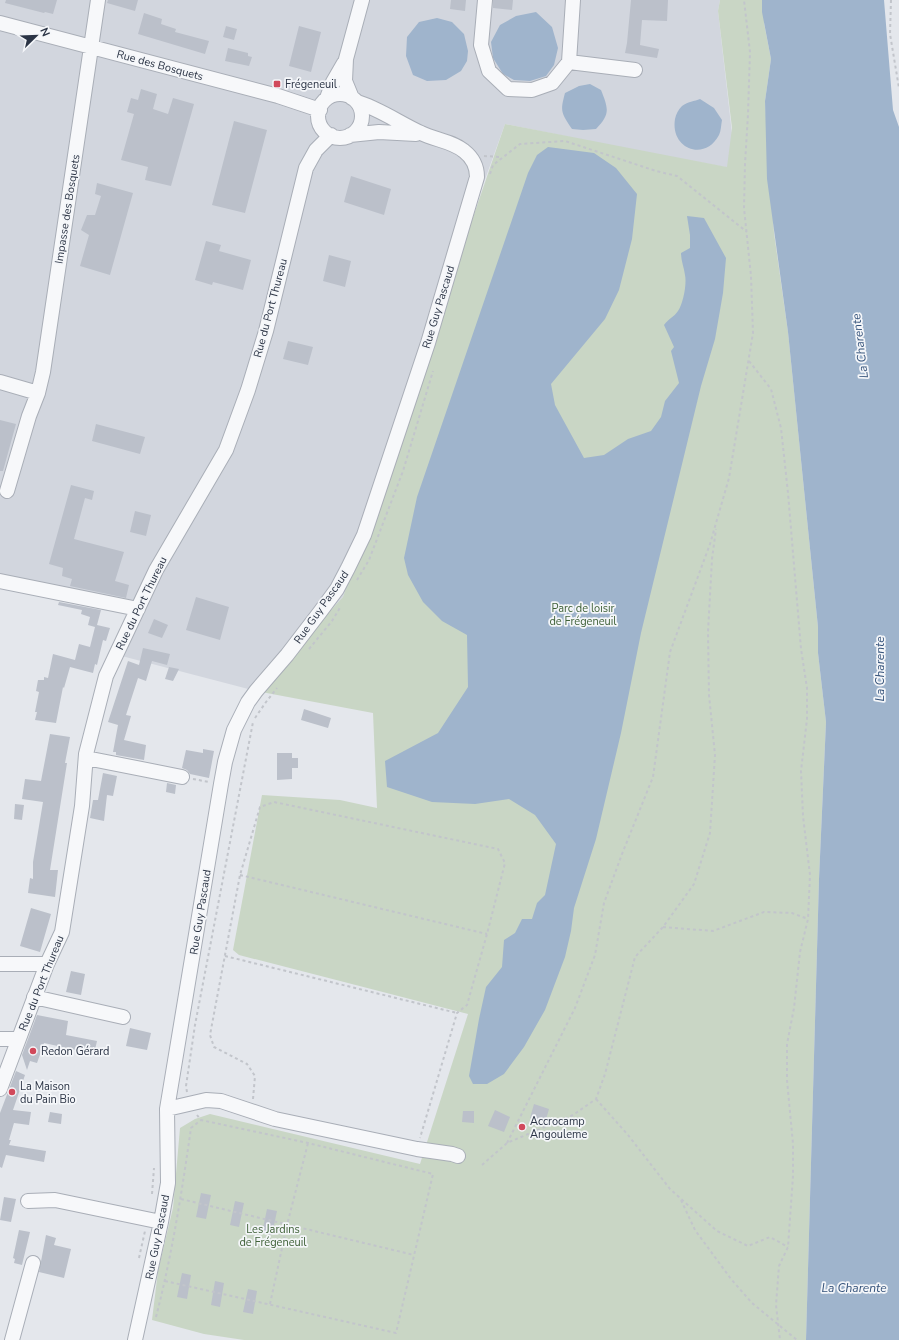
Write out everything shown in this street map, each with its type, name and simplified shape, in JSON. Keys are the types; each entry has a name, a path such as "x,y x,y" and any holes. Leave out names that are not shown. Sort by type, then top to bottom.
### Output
{"street":[{"name":"Impasse des Bosquets","path":"7,491 29,416 38,393 43,372 98,0"},
{"path":"346,59 333,82 324,104 320,122 322,127 337,138 356,132 362,120 360,107 345,81 346,59 362,0"},
{"path":"485,0 481,45 489,70 508,89 532,90 552,83 569,62 573,0"},
{"name":"Rue des Bosquets","path":"0,23 278,96 324,104"},
{"path":"569,62 635,70"},
{"path":"324,104 334,95 340,94 355,100"},
{"name":"Rue Guy Pascaud","path":"135,1340 154,1220 168,1183 167,1109 221,784 225,762 234,730 248,702 337,589 351,562 366,528 428,343 474,189 477,170 474,162 464,150 456,145 423,134 378,112 368,105 355,100"},
{"name":"Rue Guy Pascaud","path":"350,135 379,132 423,134"},
{"name":"Rue du Port Thureau","path":"0,1089 47,964 62,932 82,806 86,758 106,676 156,570 226,450 248,390 266,332 306,168 316,150 331,135"},
{"path":"0,382 38,393"},
{"path":"0,581 138,609"},
{"path":"86,758 182,777"},
{"path":"0,964 47,964"},
{"path":"34,997 123,1017"},
{"path":"0,1039 18,1039"},
{"path":"167,1109 206,1100 221,1101 275,1119 417,1149 458,1156"},
{"path":"28,1201 55,1200 154,1220"},
{"path":"12,1340 33,1263"}],"path":[{"path":"507,1143 575,1008 595,955 604,903 653,777 670,652 710,544 729,478 753,333 751,276 744,208 750,52 744,0"},
{"path":"891,0 890,34 899,88"},
{"path":"488,180 492,165 520,144 565,140 656,171 677,176 747,232"},
{"path":"749,361 771,389 781,428 801,649 807,688 807,719 801,771 803,816 810,874 808,919 800,952 794,1008 787,1044 786,1080 793,1144 792,1203 788,1247 779,1266 776,1305 780,1340"},
{"path":"357,580 369,560 403,471 434,368"},
{"path":"482,1165 507,1143 573,1115 596,1100 606,1074 635,957 663,926 694,884 710,834 715,755 709,695 708,632 712,559 717,521"},
{"path":"308,650 332,621 345,600"},
{"path":"165,1281 396,1333 433,1174 308,1143 201,1120 189,1104 186,1086 195,1025 253,722 280,684"},
{"path":"182,777 221,784"},
{"path":"251,1110 255,1076 247,1064 214,1047 210,1035 240,874 260,807 274,802 498,849 505,863 487,934 467,1005 457,1013 417,1149"},
{"path":"240,874 487,934"},
{"path":"663,926 713,932 764,912 792,913 808,919"},
{"path":"225,956 457,1013"},
{"path":"596,1100 628,1135 670,1189 717,1232 748,1246 770,1237 788,1247"},
{"path":"156,1318 165,1281 181,1199 191,1128 201,1120"},
{"path":"270,1304 308,1143"},
{"path":"152,1198 154,1166"},
{"path":"181,1199 414,1255"},
{"path":"681,1199 695,1230 731,1279 752,1302 797,1340"},
{"path":"139,1258 154,1220"}],"shaded area":[{"path":"0,0 720,0 718,11 736,169 505,124 470,221 438,344 343,597 256,691 114,654 137,605 0,582"}],"green space":[{"name":"Parc de loisir de Frégeneuil","path":"720,0 765,0 764,23 771,59 765,101 774,233 788,332 818,627 818,653 826,722 819,879 806,1340 244,1340 204,1334 152,1320 158,1271 173,1208 180,1128 195,1119 210,1114 420,1164 468,1014 239,955 233,950 262,795 340,800 377,808 373,713 256,691 343,597 505,124 727,167 732,128 718,11"}],"water":[{"name":"La Charente","path":"762,0 884,0 893,110 899,127 899,1340 806,1340 819,879 826,722 818,653 818,627 788,332 767,179 765,101 771,59 762,12"},
{"path":"536,12 552,27 558,48 554,65 546,76 530,81 514,80 503,74 493,58 491,42 500,25 516,16"},
{"path":"437,18 452,22 464,34 468,51 467,61 461,71 446,80 427,81 413,75 406,56 407,37 419,22"},
{"path":"590,84 601,90 607,111 606,115 596,129 572,129 562,112 562,104 565,93 579,86"},
{"path":"700,99 714,108 722,120 720,133 713,143 706,148 698,150 683,144 678,138 675,129 675,119 677,112 682,106"},
{"path":"548,147 594,153 616,168 637,194 632,239 619,290 605,319 551,384 555,405 584,458 604,455 628,439 651,431 661,417 665,401 679,383 671,351 674,347 664,325 678,311 684,294 685,272 681,259 681,253 690,248 690,235 687,216 704,218 726,258 723,293 715,339 701,386 641,633 621,733 596,839 574,908 571,931 565,957 545,1010 524,1047 504,1074 487,1084 473,1084 469,1076 486,987 502,967 504,940 515,933 522,919 532,919 537,903 545,895 556,844 535,815 509,799 475,804 432,802 387,787 385,761 438,733 468,687 467,635 442,621 423,602 408,575 404,558 417,497 528,173 537,155"}],"building":[{"path":"6,0 57,0 53,14 5,3"},
{"path":"108,0 138,0 135,11 107,3"},
{"path":"451,0 466,0 465,11 450,9"},
{"path":"493,0 513,0 512,10 493,8"},
{"path":"631,0 668,0 667,21 642,20 640,45 659,49 657,58 625,53"},
{"path":"144,13 162,19 161,24 176,29 175,32 209,41 205,54 138,34"},
{"path":"226,26 237,29 234,40 223,37"},
{"path":"299,26 321,32 311,72 289,66"},
{"path":"228,48 248,53 248,56 252,57 249,66 225,61"},
{"path":"141,89 157,94 153,109 168,114 173,98 194,104 171,186 145,180 148,167 121,160 134,114 127,112 131,98 138,100"},
{"path":"234,121 267,130 245,213 212,205"},
{"path":"351,176 391,189 384,215 344,202"},
{"path":"97,183 133,193 110,275 80,266 89,235 81,230 87,215 95,215 101,196 95,194"},
{"path":"206,241 221,245 219,251 251,260 243,290 213,282 212,285 195,280"},
{"path":"329,255 351,261 345,287 323,281"},
{"path":"288,341 313,347 308,365 283,359"},
{"path":"0,420 16,424 3,471 0,471"},
{"path":"96,424 145,437 140,454 92,441"},
{"path":"71,485 94,491 92,500 85,498 74,539 124,552 115,581 129,585 126,598 70,586 72,579 62,576 63,568 49,564"},
{"path":"135,511 151,515 146,536 130,532"},
{"path":"196,597 229,607 220,640 186,630"},
{"path":"59,602 101,610 97,625 110,628 106,641 103,640 97,665 95,664 93,673 70,667 64,688 63,687 56,723 35,720 39,692 36,691 38,680 44,680 44,677 48,678 53,654 75,660 79,644 90,647 95,627 88,625 90,617 81,614 82,610 58,605"},
{"path":"154,619 168,625 162,638 148,633"},
{"path":"143,648 170,654 167,665 152,661 146,681 138,678 126,715 131,716 124,740 146,745 144,760 116,755 116,752 113,752 118,725 108,722 128,661 139,665"},
{"path":"169,667 179,669 173,681 165,679"},
{"path":"304,709 331,718 328,728 301,720"},
{"path":"50,734 70,737 50,870 58,870 55,897 28,893 30,878 33,879 33,862 43,802 22,799 25,779 41,781"},
{"path":"203,749 214,751 209,778 190,774 187,770 182,768 186,750 203,753"},
{"path":"277,753 292,753 292,758 298,758 298,768 292,768 292,779 277,780"},
{"path":"103,773 117,776 113,796 107,795 104,821 90,818 93,800 98,800"},
{"path":"167,783 176,785 175,794 166,792"},
{"path":"15,804 24,805 22,820 14,819"},
{"path":"31,908 51,914 40,952 20,946"},
{"path":"71,971 85,974 81,995 66,992"},
{"path":"37,1015 68,1021 66,1035 97,1041 94,1054 44,1043 37,1063 30,1061 27,1070 22,1055"},
{"path":"130,1028 151,1033 147,1050 126,1046"},
{"path":"16,1071 25,1075 13,1110 31,1112 29,1125 14,1123 9,1145 46,1151 44,1162 6,1155 2,1168 0,1167 0,1113"},
{"path":"534,1104 549,1109 545,1123 530,1118"},
{"path":"495,1110 510,1117 504,1132 488,1126"},
{"path":"463,1111 474,1111 474,1123 462,1122"},
{"path":"50,1112 62,1114 61,1124 48,1122"},
{"path":"201,1193 211,1195 206,1219 196,1217"},
{"path":"4,1197 16,1199 11,1222 0,1220"},
{"path":"235,1201 244,1203 239,1227 230,1225"},
{"path":"267,1209 277,1211 272,1235 262,1233"},
{"path":"19,1230 30,1232 22,1265 14,1263 15,1259 13,1258"},
{"path":"46,1235 56,1238 54,1245 71,1249 64,1278 39,1272"},
{"path":"182,1273 191,1275 187,1299 177,1297"},
{"path":"215,1281 224,1283 220,1307 211,1305"},
{"path":"248,1289 257,1291 253,1314 243,1312"}],"place":[{"name":"Frégeneuil","path":"277,84"},
{"name":"Redon Gérard","path":"33,1051"},
{"name":"La Maison du Pain Bio","path":"12,1092"},
{"name":"Accrocamp Angouleme","path":"522,1127"}],"park label":[{"name":"Les Jardins de Frégeneuil","path":"273,1235"}]}
